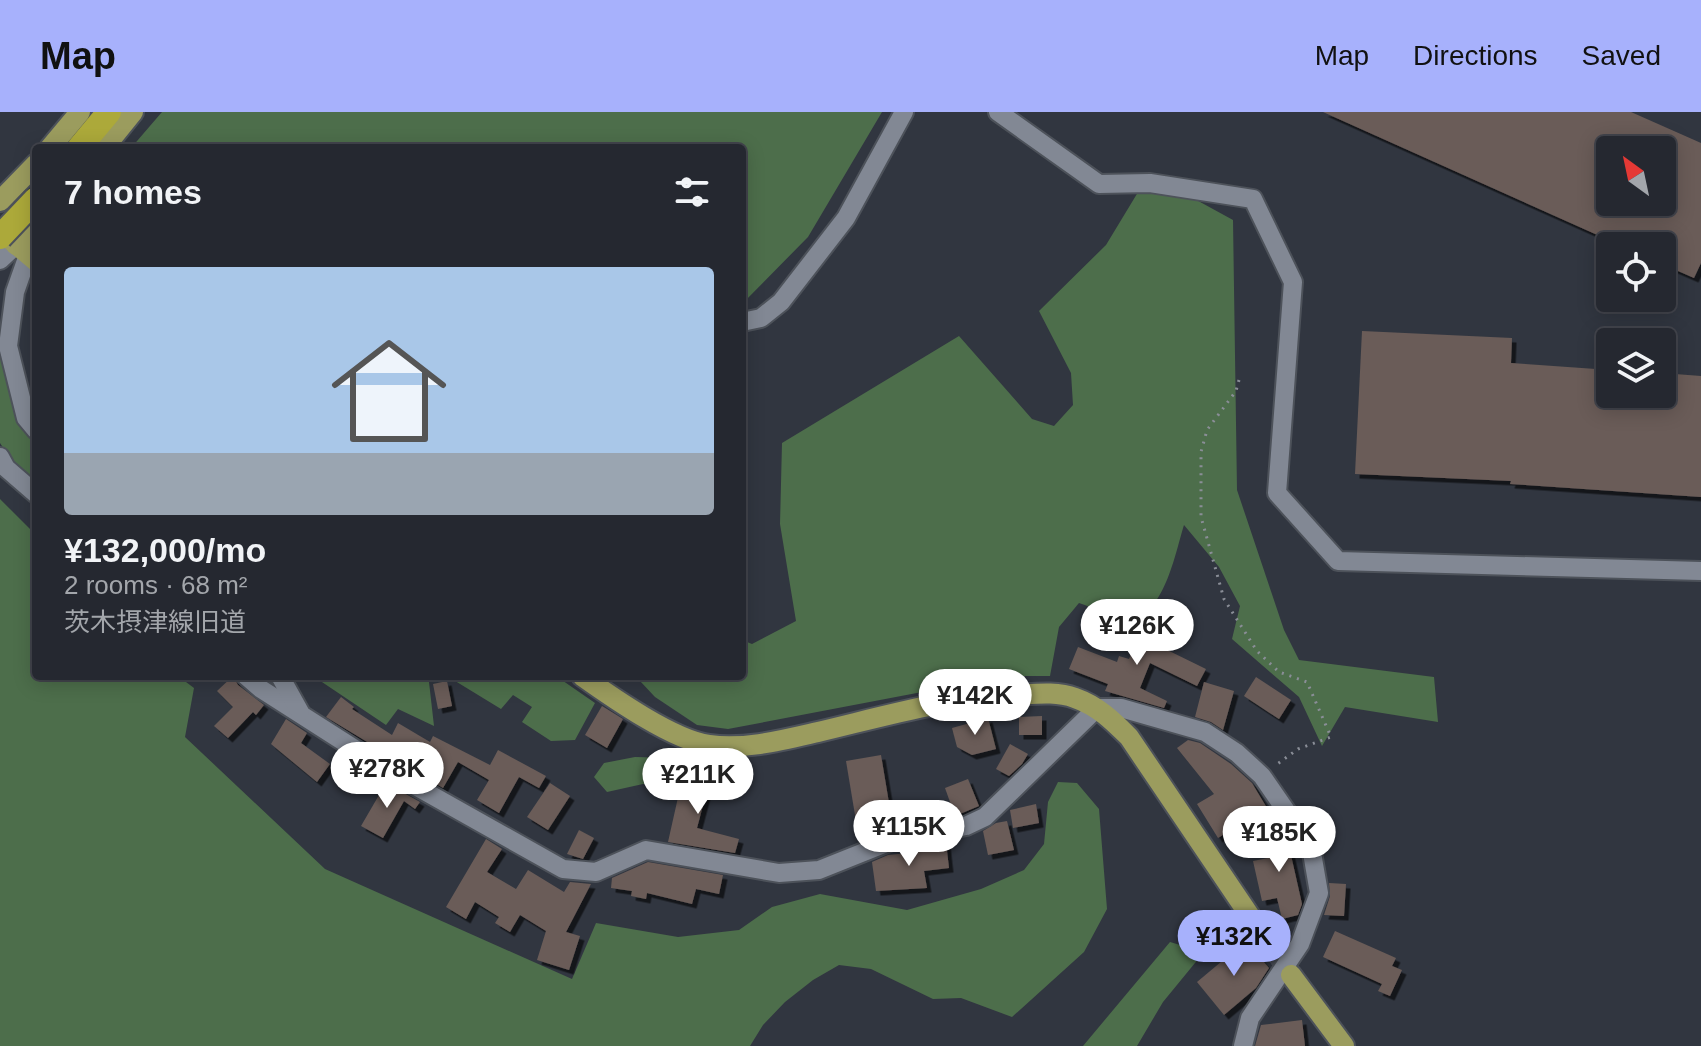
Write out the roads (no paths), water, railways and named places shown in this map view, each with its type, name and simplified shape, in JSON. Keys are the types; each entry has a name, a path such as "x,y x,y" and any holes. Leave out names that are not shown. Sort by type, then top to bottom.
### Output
{"highway":[{"path":"82,144 109,112"},
{"path":"20,250 32,212"}],"main road":[{"path":"53,144 80,112"},
{"path":"107,144 133,112"},
{"path":"0,201 32,168"},
{"path":"0,231 20,250 32,233"},
{"path":"588,680 679,736 708,745 735,746 779,740 927,707 993,696 1052,694 1074,697 1097,708 1129,737 1258,928"},
{"path":"1291,975 1344,1046"}],"street":[{"path":"746,321 761,318 781,302 846,218 904,112"},
{"path":"998,112 1099,184 1150,183 1253,199 1293,282 1277,493 1338,561 1701,571"},
{"path":"0,260 20,250"},
{"path":"20,250 4,346 26,418 32,425"},
{"path":"0,457 6,468 32,491"},
{"path":"251,680 394,774 563,869 596,872 646,850 779,873 819,870 894,840 966,826 985,817 1097,708 1121,708 1205,732 1237,753 1262,776 1311,847 1319,893 1300,944 1250,1018 1243,1046"},
{"path":"282,680 302,716"}],"tunnel":[{"path":"1258,928 1291,975"}]}
